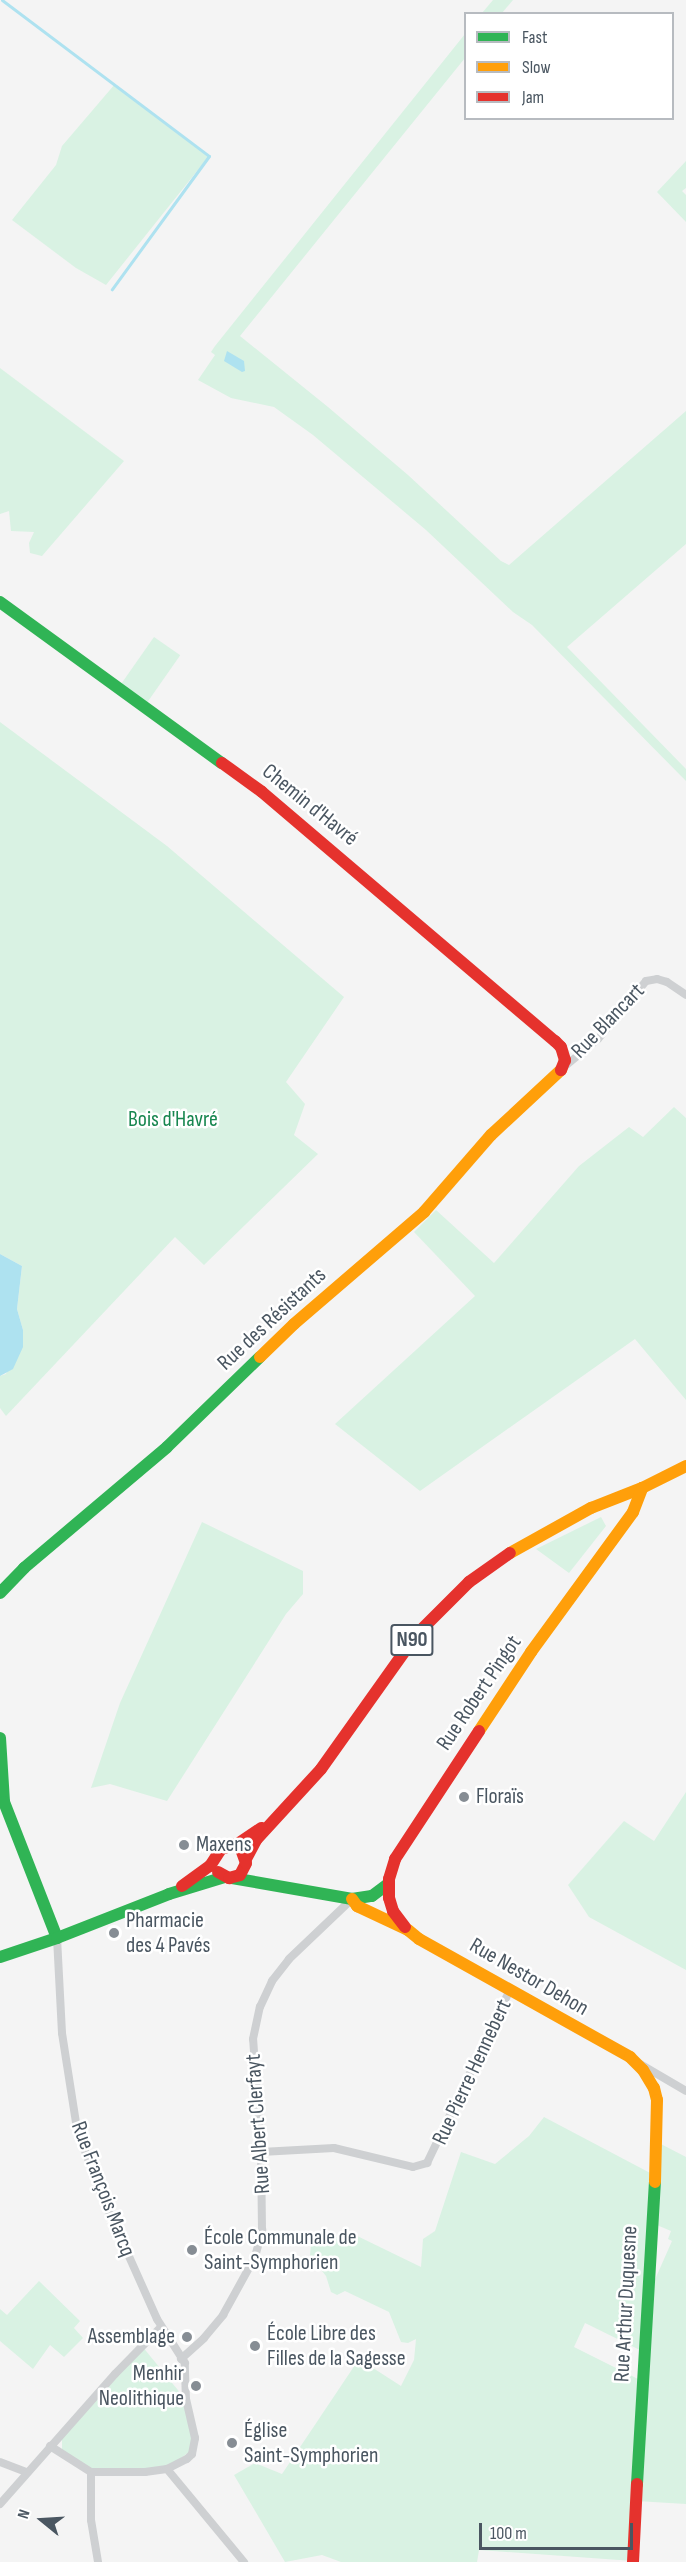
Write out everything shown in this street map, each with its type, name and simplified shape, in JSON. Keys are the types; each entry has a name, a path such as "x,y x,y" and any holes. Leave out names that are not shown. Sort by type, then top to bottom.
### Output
{"main road":[{"name":"Chemin d'Havré","path":"0,602 202,747 326,844 555,1041 565,1055 564,1067"},
{"name":"Rue des Résistants","path":"0,1593 24,1568 167,1447 294,1324 417,1218 491,1136 564,1067"},
{"name":"N90","path":"246,1861 256,1840 321,1769 417,1634 469,1582 532,1539 591,1508 642,1488 686,1466"},
{"name":"Rue Robert Pingot","path":"388,1884 393,1865 402,1848 531,1652 633,1512 642,1488"},
{"path":"0,1738 2,1802 57,1938"},
{"name":"N90","path":"227,1846 239,1843 275,1818"},
{"path":"169,1894 203,1872 219,1851 227,1846 239,1849 252,1873 265,1882"},
{"path":"214,1859 217,1871 229,1878"},
{"path":"0,1957 57,1938 169,1894 242,1873 246,1861"},
{"name":"Rue Nestor Dehon","path":"229,1878 265,1882 352,1899 372,1896 388,1884"},
{"path":"388,1884 393,1911 408,1930"},
{"name":"Rue Nestor Dehon","path":"352,1899 357,1906 408,1930 630,2057"},
{"name":"Rue Arthur Duquesne","path":"630,2057 649,2078 654,2088 658,2111 633,2562"}],"street":[{"name":"Rue Blancart","path":"564,1067 598,1039 646,981 657,979 667,982 686,995"},
{"name":"Rue Albert Clerfayt","path":"181,2359 204,2338 223,2314 255,2257 262,2230 261,2152 253,2038 260,2007 272,1981 290,1959 352,1899"},
{"name":"Rue François Marcq","path":"57,1938 62,2033 77,2129 101,2194 161,2327 181,2359"},
{"name":"Rue Pierre Hennebert","path":"261,2152 334,2148 413,2167 427,2163 510,1990"},
{"name":"Rue Nestor Dehon","path":"630,2057 686,2091"},
{"path":"0,2504 26,2472 161,2327"},
{"path":"50,2446 92,2472 145,2472 168,2469 187,2459 194,2448 194,2431 186,2399 187,2373 181,2359"},
{"path":"0,2462 26,2472"},
{"path":"168,2469 244,2562"},
{"path":"92,2472 91,2520 98,2562"}],"green space":[{"path":"493,0 513,0 503,12 483,12"},
{"path":"464,35 464,59 240,336 408,475 501,561 509,565 686,411 686,544 567,647 686,769 686,781 532,625 513,612 426,530 313,435 274,407 231,398 198,380 215,355 211,352"},
{"path":"115,84 209,156 106,285 76,268 12,220 56,165 62,146"},
{"path":"686,161 686,188 682,191 686,195 686,222 657,192"},
{"path":"0,368 124,461 42,556 30,553 29,543 34,532 11,531 9,511 0,514"},
{"path":"154,637 180,655 145,705 119,687"},
{"name":"Bois d'Havré","path":"0,722 167,846 344,997 286,1082 305,1104 294,1135 318,1154 204,1265 175,1237 6,1416 0,1408 0,1376 6,1374 23,1330 17,1309 22,1266 0,1254"},
{"path":"674,1107 686,1118 686,1400 635,1339 420,1491 335,1424 475,1296 414,1232 436,1210 494,1263 579,1166 629,1127 643,1137"},
{"path":"601,1517 606,1526 569,1573 536,1549"},
{"path":"202,1522 303,1571 303,1594 286,1614 167,1801 110,1784 91,1788 120,1703"},
{"path":"686,1792 686,1970 589,1917 568,1885 624,1821 654,1841"},
{"path":"544,2117 654,2175 657,2142 686,2157 686,2504 636,2501 633,2561 479,2550 477,2562 341,2562 322,2555 285,2562 234,2475 255,2463 282,2474 359,2359 401,2386 414,2360 416,2339 408,2343 401,2342 389,2312 345,2291 337,2295 331,2292 326,2276 310,2256 311,2244 318,2236 339,2237 349,2232 421,2267 423,2239 435,2231 461,2152 495,2164 529,2136","holes":["652,2223 671,2231 668,2239 672,2241 653,2284","585,2323 644,2352 642,2381 574,2347"]},
{"path":"39,2281 80,2321 74,2328 83,2338 64,2357 50,2345 33,2369 0,2341 0,2309 7,2315"},
{"path":"142,2346 186,2400 194,2448 167,2469 91,2472 62,2450 62,2432"}],"water":[{"path":"227,351 244,361 245,371 242,372 224,361"},
{"path":"0,1254 22,1266 17,1309 23,1330 23,1347 13,1369 0,1376"}],"waterway":[{"path":"2,0 209,156 112,289"}],"traffic: fast":[{"path":"0,602 222,763"},
{"path":"0,1593 24,1568 167,1447 260,1357"},
{"path":"0,1738 4,1802 57,1938"},
{"path":"0,1957 57,1938 169,1894 225,1877"},
{"path":"232,1878 352,1899 372,1896 388,1884"},
{"path":"637,2484 655,2182"}],"traffic: slow":[{"path":"260,1357 294,1324 424,1212 491,1135 561,1070"},
{"path":"510,1553 591,1508 642,1488 686,1466"},
{"path":"479,1731 531,1652 633,1512 642,1488"},
{"path":"352,1899 357,1906 408,1930 419,1939 630,2057 643,2070 654,2088 657,2100 655,2182"}],"traffic: jam":[{"path":"222,763 262,792 555,1041 561,1047 565,1060 561,1070"},
{"path":"246,1859 256,1840 321,1769 417,1634 469,1582 510,1553"},
{"path":"405,1927 393,1911 389,1898 389,1879 395,1859 479,1731"},
{"path":"182,1886 210,1866 221,1849 239,1843 261,1828"},
{"path":"218,1872 229,1878 240,1875 246,1863 242,1852"},
{"path":"633,2562 637,2484"}],"place":[{"name":"Floraïs","path":"464,1797"},
{"name":"Maxens","path":"184,1845"},
{"name":"Pharmacie des 4 Pavés","path":"114,1933"},
{"name":"École Communale de Saint-Symphorien","path":"192,2250"},
{"name":"Assemblage","path":"187,2337"},
{"name":"École Libre des Filles de la Sagesse","path":"255,2346"},
{"name":"Menhir Neolithique","path":"196,2386"},
{"name":"Église Saint-Symphorien","path":"232,2443"}]}
